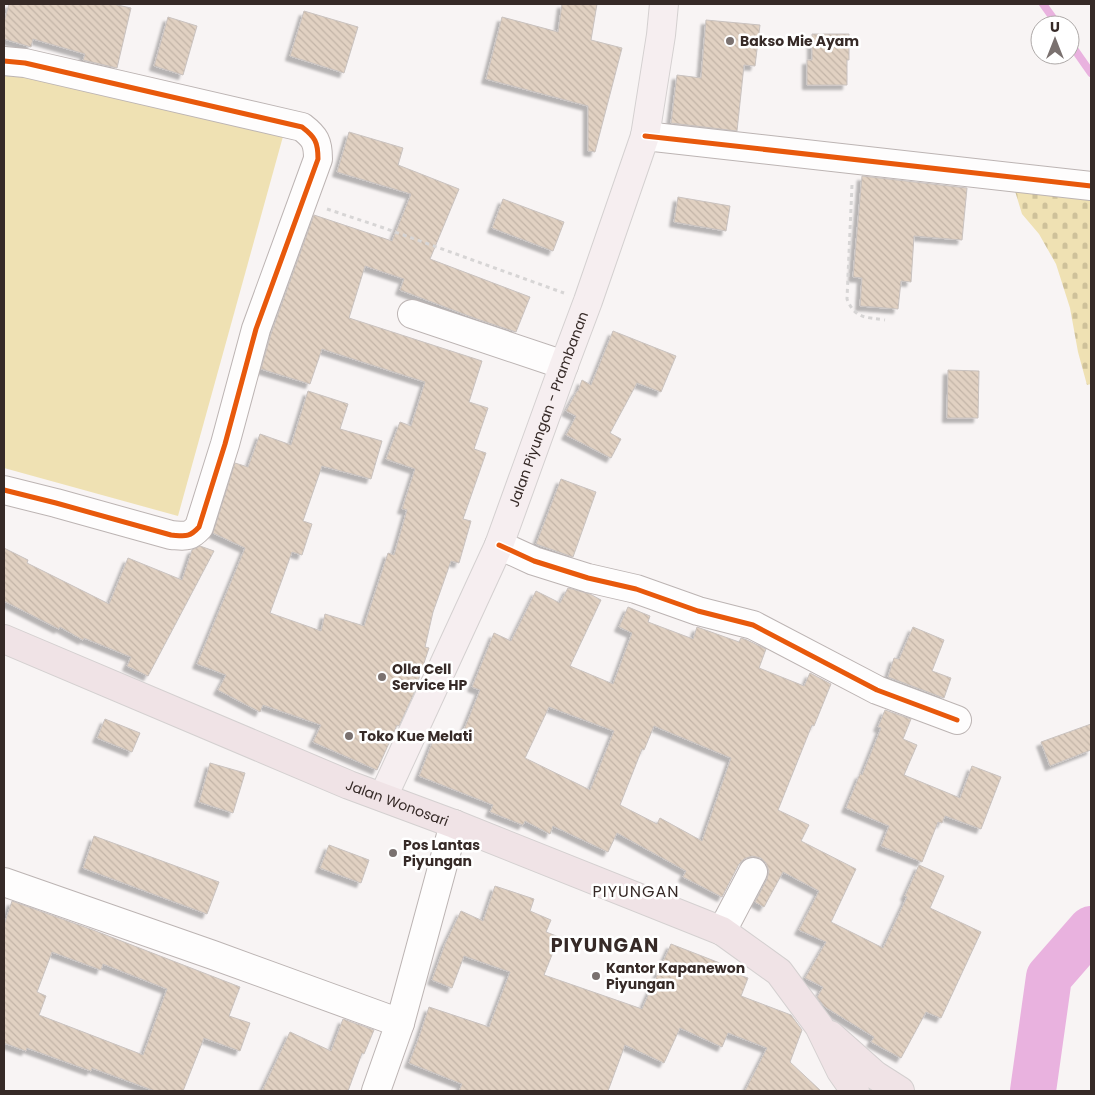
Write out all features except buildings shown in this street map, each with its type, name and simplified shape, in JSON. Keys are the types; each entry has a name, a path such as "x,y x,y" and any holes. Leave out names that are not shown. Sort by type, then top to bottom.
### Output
{"highway":[{"name":"Jalan Wonosari","path":"4,639 349,785 454,824 722,931 779,972 819,1026 841,1070 855,1091"},
{"name":"Jalan Wonosari","path":"819,1026 875,1075 900,1091"}],"main road":[{"name":"Jalan Piyungan - Prambanan","path":"383,797 499,546 588,301 645,136 664,4"}],"street":[{"path":"4,61 25,63 302,127 313,136 318,147 318,158 256,329 225,444 199,527 194,534 186,536 170,535 4,490"},
{"path":"645,136 1091,186"},
{"path":"412,314 564,365"},
{"path":"499,546 534,561 588,578 636,589 698,611 753,625 877,690 957,720"},
{"path":"376,1091 400,1023 454,824"},
{"path":"722,931 753,872"},
{"path":"4,882 400,1023"}],"path":[{"path":"854,159 847,299 850,308 858,314 885,320"},
{"path":"303,201 588,301"}],"green space":[{"path":"11,47 287,122 178,516 4,468 4,74"},
{"path":"1015,191 1091,197 1091,384 1087,385 1078,352 1070,308 1056,264 1039,234 1022,214"}],"waterway":[{"path":"1043,4 1051,15"},
{"path":"1080,57 1091,73"},
{"path":"1033,1091 1049,977 1091,929"}],"cycle path":[{"path":"4,61 25,63 302,127 315,140 318,159 256,329 225,444 199,527 186,536 171,535 4,490"},
{"path":"645,136 1091,186"},
{"path":"499,545 534,561 588,578 636,589 698,611 753,625 877,690 957,720"}],"place":[{"name":"Bakso Mie Ayam","path":"730,41"},
{"name":"Olla Cell Service HP","path":"382,677"},
{"name":"Toko Kue Melati","path":"349,736"},
{"name":"Pos Lantas Piyungan","path":"393,853"},
{"name":"Kantor Kapanewon Piyungan","path":"596,976"}],"district":[{"name":"PIYUNGAN","path":"636,891"},
{"name":"PIYUNGAN","path":"605,945"}]}
